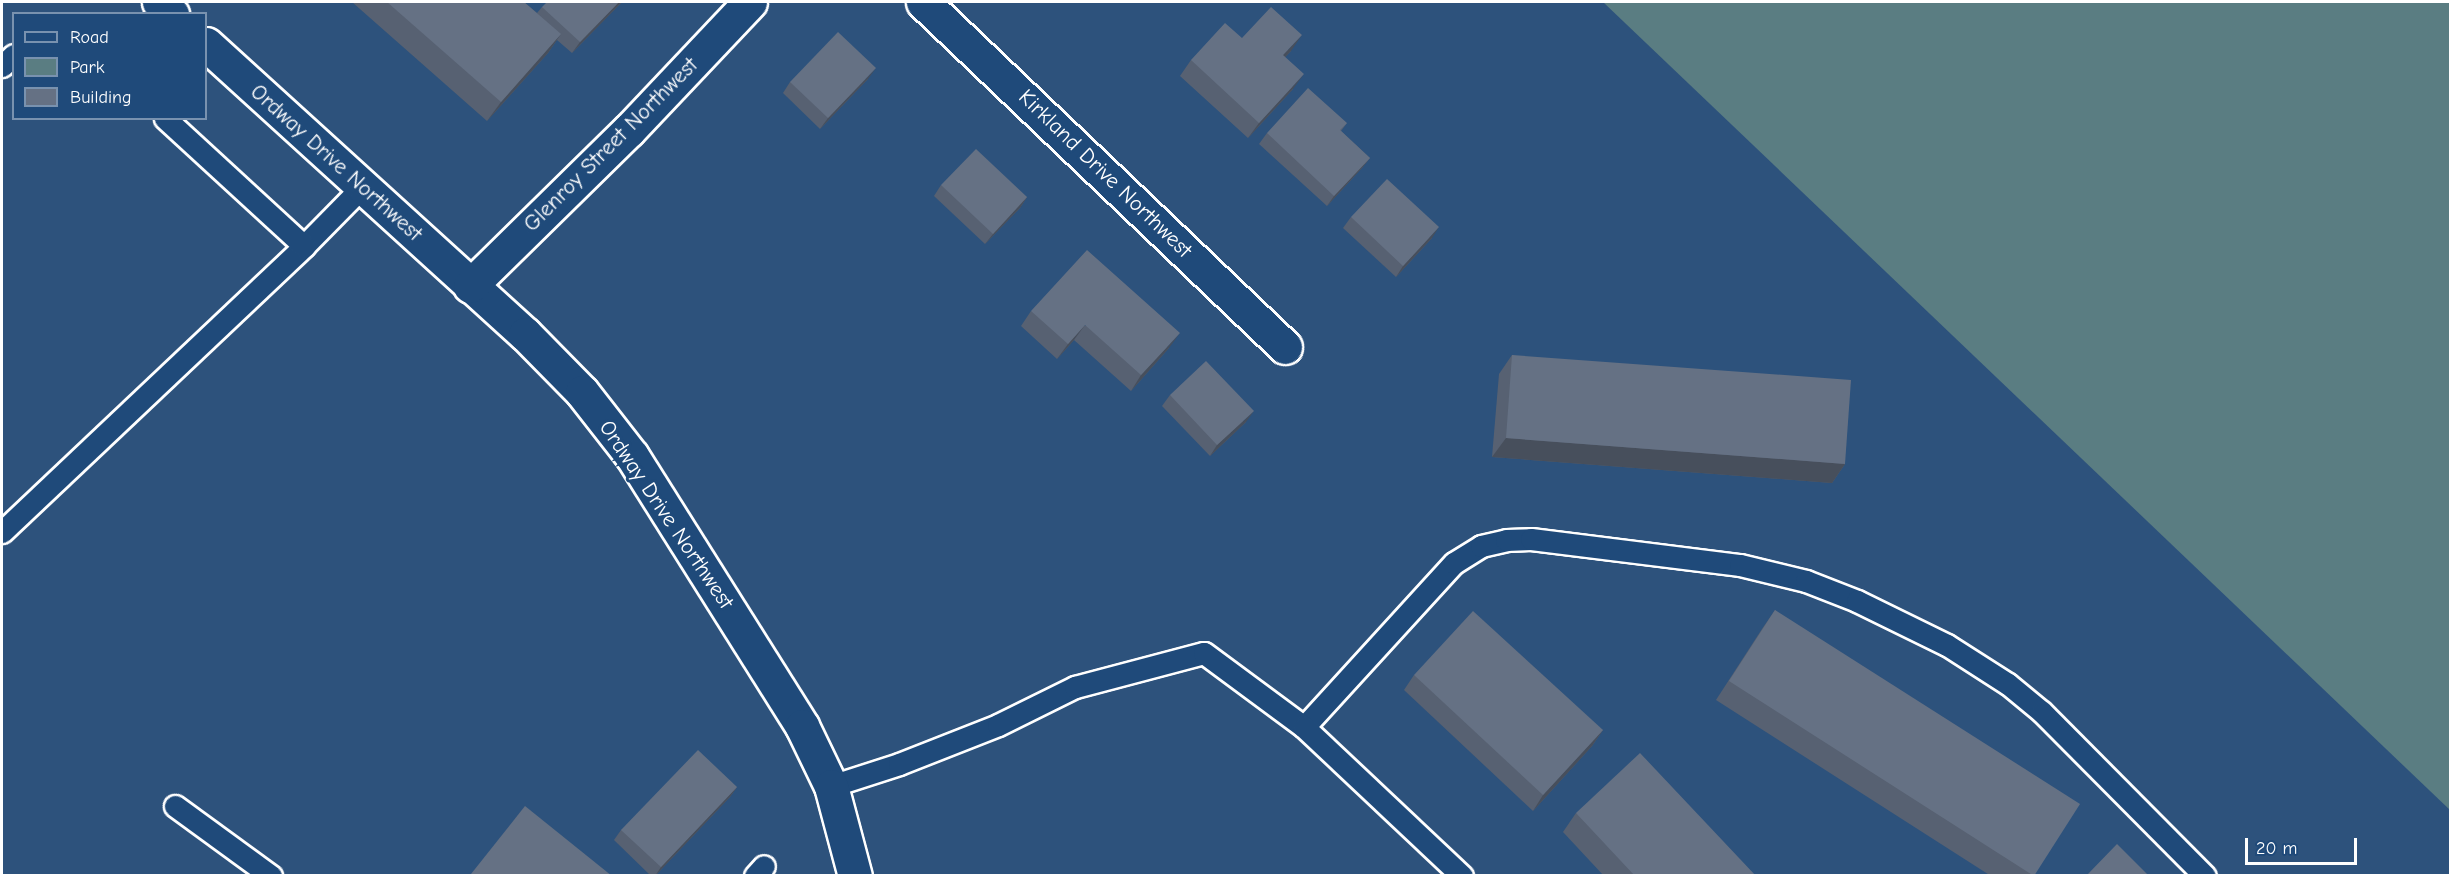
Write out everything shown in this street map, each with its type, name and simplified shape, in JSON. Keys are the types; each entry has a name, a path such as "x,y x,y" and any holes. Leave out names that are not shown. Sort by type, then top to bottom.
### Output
{"street":[{"name":"Glenroy Street Northwest","path":"470,286 629,130 750,2"},
{"name":"Kirkland Drive Northwest","path":"923,2 1285,347"},
{"name":"Ordway Drive Northwest","path":"207,45 582,392 632,456 802,726 831,786 855,876"}],"lane":[{"path":"167,120 304,246"},
{"path":"2,532 304,246 362,187"},
{"path":"1304,727 1454,563 1481,546 1531,539 1740,565 1806,581 1857,601 1947,645 2008,684 2042,712 2205,876"},
{"path":"831,786 998,725 1075,687 1204,653 1304,727 1462,876"},
{"path":"175,806 271,876"}],"green space":[{"path":"1603,2 2450,2 2450,810"}],"building":[{"path":"387,2 524,2 561,34 501,102"},
{"path":"547,2 619,2 580,42 542,7"},
{"path":"1271,7 1302,35 1283,55 1304,74 1259,123 1191,60 1225,23 1242,38"},
{"path":"838,32 876,68 828,118 790,82"},
{"path":"1308,88 1347,123 1340,130 1370,158 1334,196 1267,133"},
{"path":"976,149 1027,197 993,234 941,185"},
{"path":"1387,179 1439,227 1403,266 1351,217"},
{"path":"1087,250 1180,333 1141,375 1085,325 1068,344 1031,311"},
{"path":"1512,355 1851,380 1845,464 1506,438"},
{"path":"1206,361 1254,411 1217,445 1170,395"},
{"path":"1775,610 2080,804 2034,876 1729,681"},
{"path":"1473,611 1603,730 1543,795 1414,675"},
{"path":"698,750 737,787 661,867 621,830"},
{"path":"1640,753 1756,876 1635,876 1576,813"},
{"path":"525,806 612,876 473,876 471,874"},
{"path":"2117,844 2149,876 2086,876"}]}
